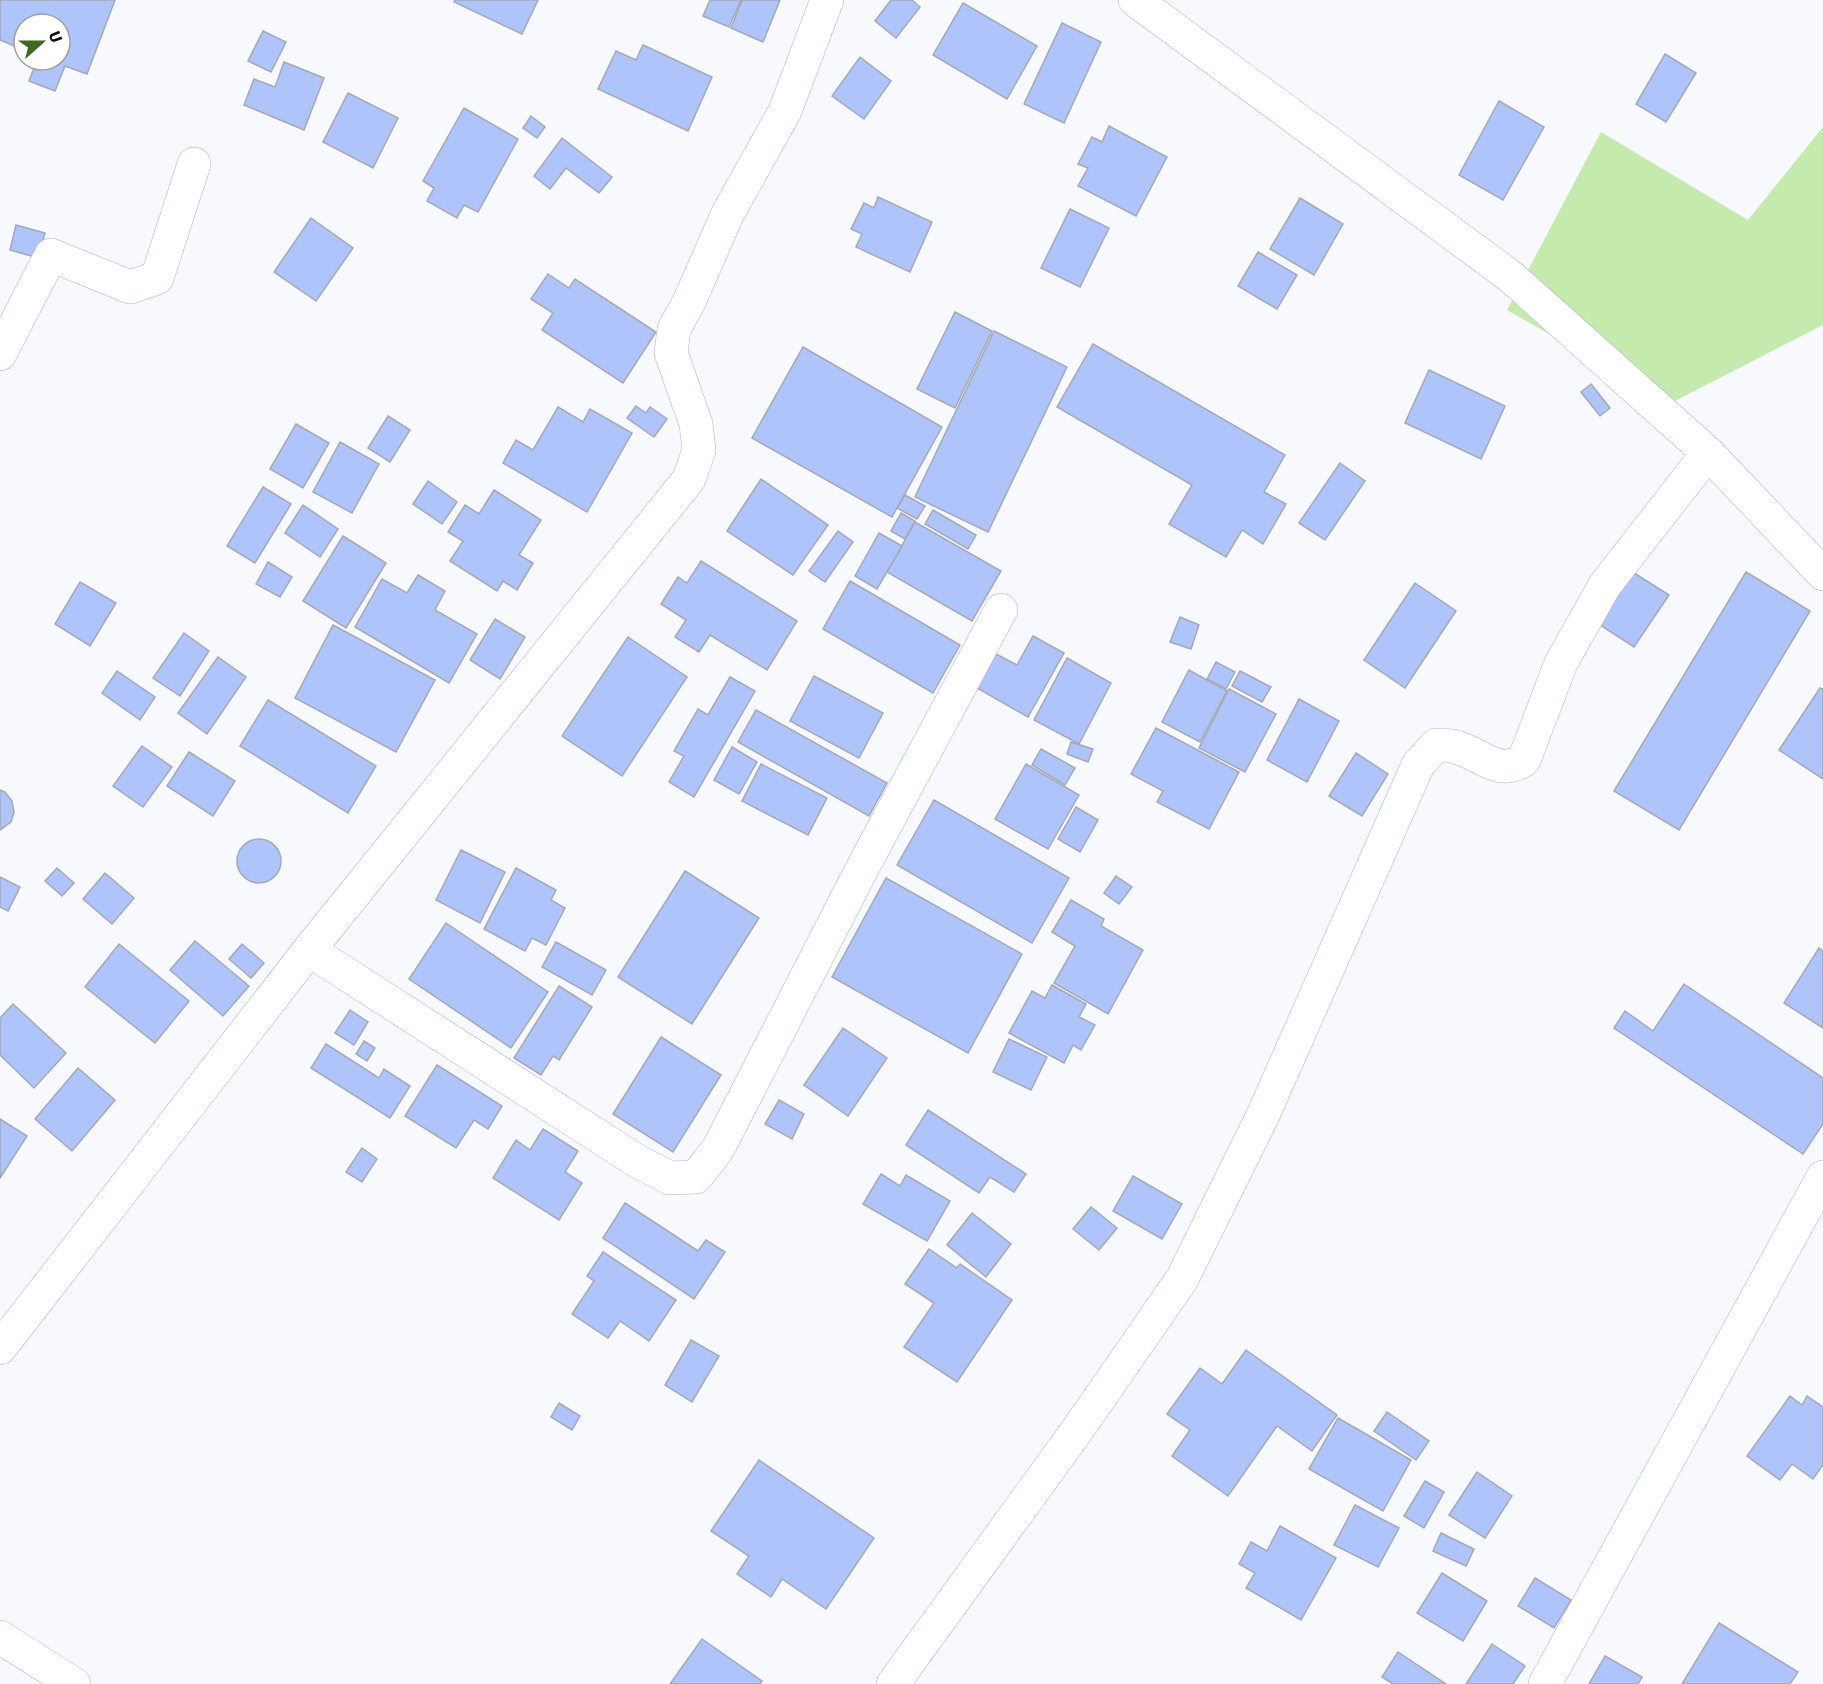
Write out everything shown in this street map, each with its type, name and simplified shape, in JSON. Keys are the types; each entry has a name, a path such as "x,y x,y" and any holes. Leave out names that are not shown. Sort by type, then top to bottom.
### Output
{"street":[{"path":"0,1348 309,950 689,479 699,450 696,424 671,353 674,329 728,213 785,111 826,0"},
{"path":"1135,0 1510,276 1708,453 1823,574"},
{"path":"0,354 51,255 130,287 157,278 194,164"},
{"path":"893,1684 1078,1429 1182,1279 1263,1115 1418,765 1436,745 1455,746 1497,766 1514,766 1524,760 1561,663 1605,585 1708,453"},
{"path":"309,950 637,1161 670,1178 696,1177 718,1149 864,865 1000,610"},
{"path":"1545,1684 1823,1177"},
{"path":"0,1637 74,1684"}],"green space":[{"path":"1823,127 1823,325 1671,403 1507,310 1601,132 1748,220"}],"building":[{"path":"0,0 115,0 87,74 72,69 72,12 12,12 12,45 0,40"},
{"path":"455,0 538,0 522,34 454,2"},
{"path":"710,0 741,0 729,27 703,16"},
{"path":"742,0 780,0 763,42 731,28"},
{"path":"891,0 912,0 920,7 896,38 875,21"},
{"path":"963,3 1037,46 1007,99 933,55"},
{"path":"1062,23 1101,42 1064,123 1024,104"},
{"path":"263,31 286,42 271,72 248,61"},
{"path":"643,45 712,77 688,131 598,89 616,51 636,60"},
{"path":"1665,54 1696,73 1666,122 1636,104"},
{"path":"860,57 891,81 864,119 832,96"},
{"path":"284,62 324,78 304,130 244,105 254,79 275,87"},
{"path":"32,72 63,72 55,91 29,81"},
{"path":"348,93 398,118 373,168 323,142"},
{"path":"1499,101 1544,127 1503,200 1459,175"},
{"path":"464,108 518,139 478,212 464,205 457,218 427,201 434,188 423,181"},
{"path":"531,116 545,127 537,138 523,128"},
{"path":"1109,126 1167,157 1136,216 1078,186 1088,168 1078,164 1092,137 1102,142"},
{"path":"562,138 612,177 599,193 566,168 550,189 534,176"},
{"path":"878,197 932,222 910,272 856,247 862,234 851,229 864,203 874,208"},
{"path":"1300,198 1343,224 1314,275 1270,249"},
{"path":"1070,209 1109,228 1080,287 1041,268"},
{"path":"311,218 353,248 316,301 274,272"},
{"path":"16,225 45,233 38,258 10,250"},
{"path":"1258,252 1297,275 1277,309 1238,286"},
{"path":"548,274 569,288 575,279 656,332 623,383 542,330 553,313 531,299"},
{"path":"955,312 992,331 955,408 917,389"},
{"path":"994,331 1067,367 988,532 915,497"},
{"path":"1093,344 1285,455 1264,492 1286,504 1263,544 1242,530 1226,557 1169,524 1192,485 1057,407"},
{"path":"803,347 942,427 892,517 752,438"},
{"path":"1429,370 1505,406 1481,459 1405,423"},
{"path":"1591,384 1610,408 1600,416 1581,392"},
{"path":"636,406 646,413 650,407 667,419 654,437 627,418"},
{"path":"558,407 583,422 590,409 632,433 587,512 503,463 516,440 533,450"},
{"path":"388,416 410,430 390,462 368,448"},
{"path":"296,424 329,443 303,488 270,469"},
{"path":"340,442 379,464 352,513 313,492"},
{"path":"1340,463 1365,481 1325,540 1299,523"},
{"path":"761,479 828,525 793,575 727,531"},
{"path":"428,481 457,502 442,524 413,504"},
{"path":"263,487 291,504 255,563 227,546"},
{"path":"494,490 541,520 519,555 533,563 517,590 503,581 497,591 450,561 463,541 448,532 465,505 479,514"},
{"path":"905,495 925,506 917,519 897,508"},
{"path":"303,505 338,529 320,557 285,533"},
{"path":"933,510 976,535 968,549 925,524"},
{"path":"901,513 915,521 905,539 891,531"},
{"path":"915,522 1001,571 972,621 887,572"},
{"path":"838,531 853,542 825,582 809,571"},
{"path":"879,533 902,546 877,589 855,576"},
{"path":"343,536 386,563 346,628 303,601"},
{"path":"701,561 797,621 767,670 710,635 699,652 675,637 686,620 661,604 678,577 687,583"},
{"path":"268,562 292,577 280,597 256,584"},
{"path":"1631,571 1669,595 1634,647 1597,623"},
{"path":"1746,572 1810,611 1679,830 1614,791"},
{"path":"418,575 445,591 435,610 477,634 449,683 355,627 382,579 407,593"},
{"path":"850,581 960,645 933,693 823,629"},
{"path":"80,582 116,603 90,646 55,624"},
{"path":"1415,583 1456,611 1405,688 1364,660"},
{"path":"1180,617 1199,625 1191,649 1170,642"},
{"path":"495,619 525,637 500,679 470,660"},
{"path":"333,625 435,680 396,752 295,698"},
{"path":"184,633 209,651 180,696 153,678"},
{"path":"1033,636 1064,653 1028,717 977,688 996,654 1017,665"},
{"path":"628,637 687,677 622,776 562,736"},
{"path":"218,657 246,677 207,734 178,713"},
{"path":"1067,658 1111,683 1079,744 1034,720"},
{"path":"1216,662 1235,672 1226,689 1207,679"},
{"path":"1189,670 1227,691 1200,742 1162,722"},
{"path":"117,671 155,697 140,720 102,693"},
{"path":"1240,671 1271,687 1262,702 1232,686"},
{"path":"814,676 883,713 859,758 790,721"},
{"path":"730,677 755,691 694,797 669,782 684,756 674,751 698,709 708,715"},
{"path":"1820,688 1823,689 1823,779 1779,750"},
{"path":"1229,689 1276,714 1245,772 1199,748"},
{"path":"1299,699 1339,721 1307,782 1267,760"},
{"path":"268,700 376,766 348,813 240,746"},
{"path":"756,710 887,783 869,816 738,742"},
{"path":"1156,728 1239,772 1209,829 1157,802 1163,791 1131,774"},
{"path":"1071,742 1093,749 1088,762 1067,754"},
{"path":"142,746 172,767 143,807 113,786"},
{"path":"732,747 757,762 739,794 714,780"},
{"path":"1041,749 1075,768 1065,785 1032,765"},
{"path":"189,752 235,781 213,816 167,786"},
{"path":"1356,753 1388,774 1362,816 1329,796"},
{"path":"761,764 827,798 808,835 742,801"},
{"path":"1026,764 1079,795 1048,849 995,819"},
{"path":"0,790 5,792 12,801 14,812 11,822 0,830"},
{"path":"934,800 1069,878 1032,943 897,865"},
{"path":"1076,807 1098,820 1080,852 1058,839"},
{"path":"259,839 275,845 281,861 275,877 259,883 243,877 237,861 243,845"},
{"path":"461,850 505,872 480,923 436,900"},
{"path":"57,868 74,883 62,896 45,881"},
{"path":"516,868 556,890 551,900 565,908 546,945 532,938 525,951 484,929"},
{"path":"685,871 759,918 692,1024 618,977"},
{"path":"105,873 134,898 112,924 83,899"},
{"path":"1116,876 1132,887 1119,904 1104,893"},
{"path":"0,877 20,887 8,911 0,907"},
{"path":"886,878 1022,954 968,1053 832,977"},
{"path":"1071,900 1104,919 1101,926 1143,950 1108,1014 1054,983 1075,946 1052,932"},
{"path":"446,923 548,992 511,1048 409,979"},
{"path":"195,941 249,986 223,1016 170,970"},
{"path":"556,942 606,970 592,995 542,967"},
{"path":"119,944 189,1001 155,1043 85,987"},
{"path":"242,944 264,963 251,978 229,959"},
{"path":"1819,948 1823,951 1823,1028 1784,1003"},
{"path":"1684,984 1823,1078 1823,1124 1803,1154 1614,1028 1625,1011 1653,1031"},
{"path":"1052,985 1086,1004 1079,1017 1095,1025 1081,1050 1073,1045 1064,1063 1009,1033 1032,991 1045,998"},
{"path":"559,986 592,1007 559,1060 553,1056 541,1075 514,1058"},
{"path":"13,1004 66,1053 34,1088 0,1055 0,1018"},
{"path":"350,1010 368,1022 354,1045 335,1033"},
{"path":"843,1028 887,1058 848,1116 804,1085"},
{"path":"661,1037 721,1075 673,1152 613,1114"},
{"path":"1009,1039 1047,1057 1031,1090 993,1072"},
{"path":"364,1041 375,1048 367,1061 356,1054"},
{"path":"326,1044 379,1078 384,1069 410,1086 390,1118 311,1068"},
{"path":"437,1065 502,1106 488,1129 474,1120 456,1148 405,1116"},
{"path":"78,1068 115,1100 72,1151 35,1119"},
{"path":"779,1100 804,1114 792,1139 765,1124"},
{"path":"928,1110 1026,1174 1014,1192 990,1177 979,1193 906,1145"},
{"path":"0,1119 27,1136 0,1178"},
{"path":"543,1129 578,1151 565,1172 582,1183 559,1220 493,1178 516,1140 530,1150"},
{"path":"362,1148 377,1159 362,1182 346,1172"},
{"path":"881,1174 900,1186 906,1175 950,1201 927,1241 863,1204"},
{"path":"1133,1176 1182,1204 1162,1239 1113,1211"},
{"path":"625,1203 698,1251 706,1240 725,1252 694,1299 603,1238"},
{"path":"1091,1207 1117,1228 1099,1250 1073,1229"},
{"path":"972,1213 1011,1244 986,1277 947,1245"},
{"path":"929,1249 957,1268 960,1264 1012,1300 957,1382 904,1347 934,1303 905,1284"},
{"path":"603,1252 676,1300 649,1341 620,1321 608,1338 572,1314 594,1281 587,1276"},
{"path":"691,1340 719,1356 692,1402 665,1385"},
{"path":"1246,1350 1337,1415 1312,1451 1277,1426 1228,1496 1172,1456 1190,1430 1167,1414 1200,1368 1222,1384"},
{"path":"1790,1396 1802,1405 1807,1396 1823,1407 1823,1465 1813,1479 1792,1464 1780,1480 1747,1456"},
{"path":"559,1403 580,1416 572,1430 551,1417"},
{"path":"1387,1412 1429,1441 1416,1460 1374,1431"},
{"path":"1338,1418 1411,1460 1383,1511 1309,1469"},
{"path":"759,1460 874,1538 826,1609 782,1579 771,1597 737,1574 749,1556 711,1531"},
{"path":"1477,1472 1512,1496 1485,1538 1449,1515"},
{"path":"1425,1481 1444,1492 1424,1528 1404,1516"},
{"path":"1355,1505 1399,1528 1378,1567 1334,1545"},
{"path":"1280,1526 1336,1558 1301,1620 1246,1588 1255,1573 1239,1564 1251,1542 1267,1551"},
{"path":"1441,1533 1474,1549 1466,1566 1433,1551"},
{"path":"1442,1573 1487,1601 1463,1641 1417,1613"},
{"path":"1535,1578 1571,1600 1554,1628 1518,1606"},
{"path":"1719,1623 1798,1672 1790,1684 1682,1684"},
{"path":"702,1639 762,1681 760,1684 670,1684"},
{"path":"1492,1644 1525,1666 1513,1684 1466,1684"},
{"path":"1398,1652 1446,1684 1393,1684 1382,1677"},
{"path":"1605,1656 1642,1677 1638,1684 1589,1684"}]}
